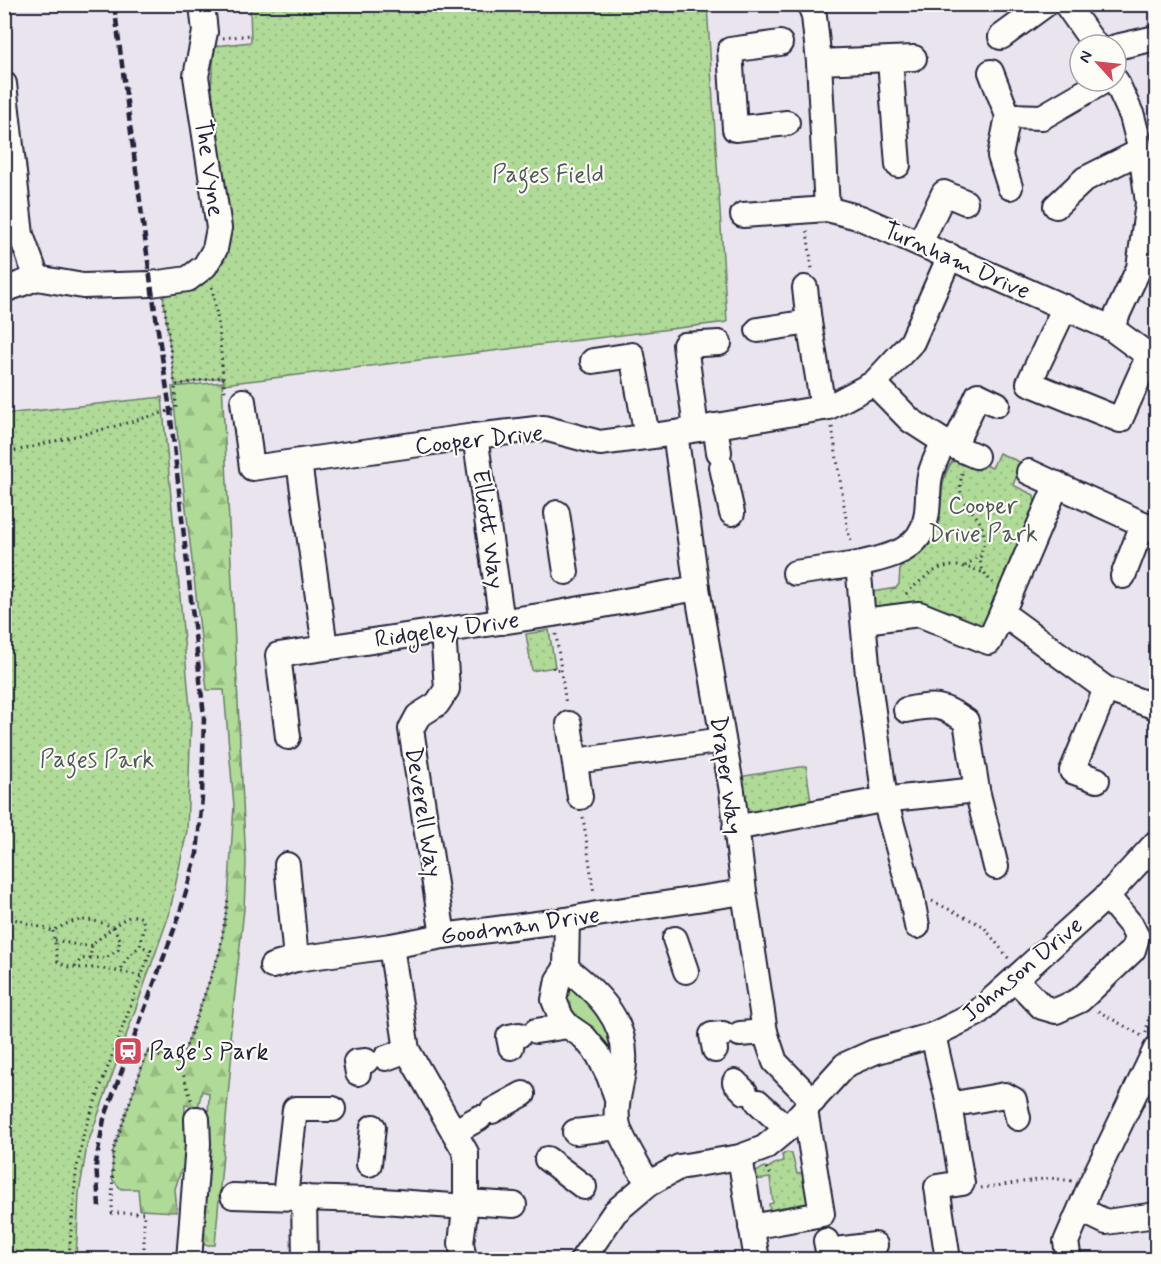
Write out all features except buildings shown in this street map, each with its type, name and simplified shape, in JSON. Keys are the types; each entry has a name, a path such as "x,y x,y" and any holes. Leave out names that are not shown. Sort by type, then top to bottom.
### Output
{"street":[{"name":"The Vyne","path":"202,4 205,32 196,76 219,228 215,249 205,266"},
{"path":"810,4 802,47 804,122 827,208"},
{"path":"1000,37 1046,4"},
{"path":"1066,4 1087,33"},
{"path":"1128,44 1156,38"},
{"path":"804,122 735,129 730,50 802,47 902,59 898,165"},
{"path":"991,72 1008,116 1000,156 1010,187"},
{"path":"4,84 21,234 37,278"},
{"path":"1008,116 1042,117 1083,93"},
{"path":"1111,328 1139,268 1151,178 1132,116 1121,93"},
{"path":"1056,206 1085,179 1141,151"},
{"path":"920,243 944,193 965,202"},
{"name":"Turnham Drive","path":"742,215 827,208 861,218 1111,328 1153,358"},
{"name":"Cooper Drive","path":"234,398 252,468 544,428 600,443 830,407 874,383 912,342 950,256"},
{"path":"4,290 37,278 83,286 152,284 188,279 205,266"},
{"path":"805,288 823,408"},
{"path":"1065,307 1029,383 1120,420 1153,358"},
{"path":"758,330 809,322"},
{"path":"718,343 685,345 695,429 720,460 732,513"},
{"path":"593,361 632,355 647,436"},
{"path":"874,383 910,420 961,449"},
{"path":"795,573 858,564 894,555 911,545 920,535 926,519 930,474 961,449 978,395 997,404"},
{"name":"Draper Way","path":"695,429 697,588 732,791 735,828 765,1032 775,1062 809,1105"},
{"name":"Elliott Way","path":"475,436 502,622"},
{"path":"299,462 325,647"},
{"path":"1029,472 1150,526 1122,576"},
{"path":"864,621 919,614 989,642 1057,484"},
{"path":"557,513 568,579 562,612"},
{"path":"858,564 868,679 885,800 911,894 917,926"},
{"name":"Ridgeley Drive","path":"288,737 278,655 502,622 697,588"},
{"path":"1006,603 1106,689 1156,707"},
{"name":"Deverell Way","path":"443,631 447,689 437,704 417,716 411,729 443,936"},
{"path":"1097,780 1072,771 1106,689"},
{"path":"906,710 929,705 949,709 966,721 977,790 996,867"},
{"path":"569,724 580,797"},
{"path":"576,761 723,740"},
{"path":"735,828 885,800 977,790"},
{"name":"Johnson Drive","path":"582,1260 615,1212 648,1184 679,1167 740,1157 764,1148 787,1129 846,1065 874,1052 933,1035 976,1014 1107,896 1156,843"},
{"path":"287,865 296,959"},
{"name":"Goodman Drive","path":"272,966 296,959 597,914 672,922 744,892"},
{"path":"1018,977 1042,1006 1056,1011 1080,1000 1133,950 1137,937 1131,925 1107,896"},
{"path":"567,920 566,968 558,980 554,1000 561,1017 568,1026 584,1037 598,1054 617,1098"},
{"path":"672,922 686,971"},
{"path":"391,946 379,1061 454,1132 466,1153 466,1204 461,1243 464,1260"},
{"path":"566,968 583,981 611,1011 617,1022 625,1061 617,1098 618,1127 648,1184"},
{"path":"522,1038 568,1026"},
{"path":"726,1040 765,1032"},
{"path":"933,1035 949,1105 962,1183 937,1187 948,1260"},
{"path":"1069,1260 1066,1242 1080,1209 1154,1060"},
{"path":"746,1092 787,1129"},
{"path":"454,1132 523,1094"},
{"path":"949,1105 1005,1095 1014,1100 1018,1118"},
{"path":"809,1105 828,1251 875,1245"},
{"path":"305,1260 295,1197 294,1109 333,1108"},
{"path":"189,1260 198,1144 197,1119"},
{"path":"369,1182 374,1127"},
{"path":"575,1132 618,1127"},
{"path":"740,1157 757,1260"},
{"path":"547,1159 615,1212"},
{"path":"233,1196 295,1197 369,1182 466,1204 514,1205"},
{"path":"1080,1209 1106,1222 1156,1215"},
{"path":"751,1227 824,1226"}],"path":[{"path":"203,40 251,35"},
{"path":"205,266 210,277 214,298 223,377 234,398"},
{"path":"4,456 15,451 176,409 163,295"},
{"path":"175,385 223,377"},
{"path":"961,449 963,470 960,483 961,494 982,528 984,540 980,555 982,572"},
{"path":"4,486 13,591 4,601"},
{"path":"965,566 980,555"},
{"path":"902,597 922,578 937,569 965,566 982,572 1006,603"},
{"path":"562,612 561,669 569,724"},
{"path":"553,667 554,670 561,669"},
{"path":"580,797 597,914"},
{"path":"911,894 940,904 983,926 1018,977"},
{"path":"197,1119 180,1064 220,951 228,899"},
{"path":"54,940 82,946 92,945 112,927 132,915 142,918 145,926 141,946 127,958 119,972"},
{"path":"4,916 53,931 69,922 87,918 112,927 120,939 118,950 106,958 81,959 74,968"},
{"path":"53,931 58,962 74,968 92,968 143,976"},
{"path":"90,958 92,945"},
{"path":"72,1260 69,1256 76,1173 84,1132 151,950 141,946"},
{"path":"1080,1000 1145,1038 1156,978"},
{"path":"144,1260 144,1213 112,1213 113,1151 147,1052 180,1064"},
{"path":"962,1183 976,1189 1051,1178 1091,1184"}],"green space":[{"name":"Pages Field","path":"250,5 707,5 727,322 224,384 223,377 175,385 163,295 208,275 229,226 211,85 215,46 251,42"},
{"path":"222,382 246,863 215,1245 201,1245 209,1093 202,1091 198,1107 185,1105 184,1134 190,1134 191,1167 181,1170 175,1189 177,1212 140,1210 138,1189 121,1189 112,1179 113,1151 148,1050 181,1061 220,951 228,899 234,806 224,690 207,690 172,387"},
{"name":"Pages Park","path":"162,397 191,719 187,831 169,915 87,1146 79,1193 76,1259 5,1259 5,414"},
{"name":"Cooper Drive Park","path":"999,453 1022,463 1013,485 1034,495 1035,506 983,631 875,616 871,592 896,588 899,584 900,568 922,549 933,535 939,517 944,479 952,462 955,461 979,470 981,463 992,468"},
{"path":"549,630 555,667 532,671 526,634"},
{"path":"806,766 811,802 755,812 746,807 738,777"},
{"path":"572,981 606,1018 616,1070 564,1009 563,987"},
{"path":"787,1152 792,1154 797,1174 809,1172 810,1203 777,1208 775,1212 762,1218 761,1212 770,1210 769,1204 773,1203 770,1178 756,1180 755,1173 764,1167 768,1168 783,1161 782,1155"}],"railway":[{"path":"99,1207 96,1163 104,1119 179,916 197,854 202,797 204,716 170,410 114,4"}],"place":[{"name":"Page's Park","path":"128,1051"}]}
